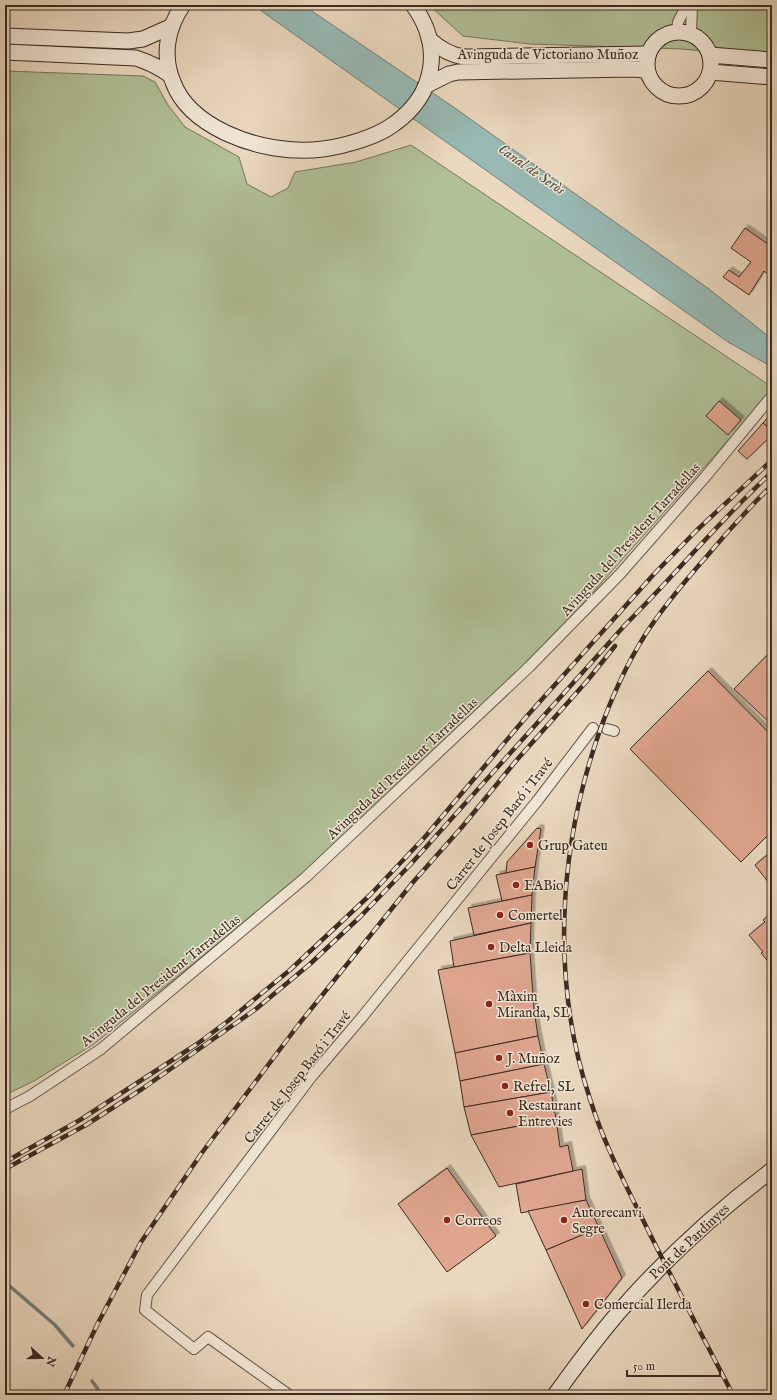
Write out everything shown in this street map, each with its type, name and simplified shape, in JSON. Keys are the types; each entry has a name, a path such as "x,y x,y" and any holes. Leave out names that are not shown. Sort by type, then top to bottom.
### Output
{"main road":[{"path":"183,5 170,27 167,42 167,55 170,76 176,90 186,104 197,115 212,126 233,136 257,144 281,149 302,150 323,149 346,145 369,137 394,125 405,116 418,100 427,85 432,60 429,39 420,16 412,5"},
{"path":"5,36 128,40 143,39 170,27"},
{"path":"684,34 699,39 706,46 710,55 711,64 710,72 701,88 693,93 677,97 661,92 650,79 647,70 648,54 654,44 663,36 684,34"},
{"name":"Avinguda de Victoriano Muñoz","path":"429,39 447,52 464,57 648,54"},
{"path":"5,52 136,58 161,68 170,76"},
{"path":"710,55 772,60"},
{"name":"Avinguda de Victoriano Muñoz","path":"427,85 448,74 458,72 622,69 647,70"},
{"path":"710,72 772,77"},
{"name":"Pont de Pardinyes","path":"555,1395 618,1313 650,1278 680,1248 734,1199 772,1170"}],"street":[{"path":"684,34 678,22 688,5"},
{"path":"684,34 692,5"},
{"name":"Avinguda del President Tarradellas","path":"5,1108 30,1096 101,1049 329,856 529,667 620,574 706,476 772,396"},
{"name":"Carrer de Josep Baró i Travé","path":"289,1395 208,1337 194,1349 146,1310 147,1295 312,1076 363,1016 538,800 593,728"}],"green space":[{"path":"429,5 772,5 772,58 682,49 530,44 463,36"},
{"path":"5,71 143,76 155,82 168,105 185,127 239,157 247,184 271,197 288,188 295,172 356,162 411,145 772,387 772,391 563,626 502,688 299,878 94,1044 34,1081 5,1095"}],"water":[{"name":"Canal de Seròs","path":"253,5 303,5 452,106 709,289 772,339 772,367 728,342"}],"building":[{"path":"745,228 772,247 772,278 764,271 749,295 723,277 729,270 739,277 751,262 731,248"},
{"path":"719,401 741,420 728,435 706,416"},
{"path":"772,413 772,431 763,423"},
{"path":"763,423 772,431 772,435 747,459 738,451"},
{"path":"772,650 772,725 734,689"},
{"path":"708,671 772,736 772,831 741,862 630,749"},
{"name":"Grup Gateu","path":"537,828 541,829 535,867 506,873 507,862"},
{"path":"772,851 772,887 755,865"},
{"name":"EABio","path":"535,867 532,895 502,901 496,875"},
{"name":"Comertel","path":"532,895 531,923 474,935 468,908"},
{"path":"772,912 772,966 749,935 765,922 763,920"},
{"name":"Delta Lleida","path":"531,923 530,953 454,967 450,941"},
{"name":"Màxim Miranda, SL","path":"530,953 534,1010 538,1036 455,1053 438,970"},
{"name":"J. Muñoz","path":"538,1036 544,1064 460,1081 455,1053"},
{"name":"Refrel, SL","path":"544,1064 551,1092 464,1107 460,1081"},
{"name":"Restaurant Entrevies","path":"551,1092 556,1119 471,1135 464,1107"},
{"path":"556,1119 560,1147 568,1145 573,1171 499,1187 471,1135"},
{"name":"Correos","path":"447,1168 496,1236 447,1272 398,1204"},
{"path":"582,1169 586,1200 521,1213 516,1184"},
{"name":"Autorecanvi Segre","path":"586,1200 599,1228 546,1250 528,1211"},
{"name":"Comercial Ilerda","path":"599,1228 622,1278 582,1329 546,1250"}],"waterway":[{"path":"5,1282 55,1325 73,1346"},
{"path":"92,1381 102,1395"}],"railway":[{"path":"5,1162 80,1120 197,1044 228,1021 290,970 370,895 424,838 527,716 654,574 697,530 772,460"},
{"path":"5,1169 86,1125 142,1089 256,1009 310,964 360,917 410,865 625,625 734,509 772,472"},
{"path":"733,1395 628,1190 595,1115 578,1055 569,1009 565,963 564,917 574,825 585,780 598,736 613,697 625,672 645,635 674,594 755,502 772,485"},
{"path":"64,1395 98,1323 141,1242 201,1154 299,1024 414,881 462,827 515,762 587,681 615,646"}],"place":[{"name":"Grup Gateu","path":"530,845"},
{"name":"EABio","path":"516,885"},
{"name":"Comertel","path":"500,915"},
{"name":"Delta Lleida","path":"491,947"},
{"name":"Màxim Miranda, SL","path":"489,1004"},
{"name":"J. Muñoz","path":"499,1058"},
{"name":"Refrel, SL","path":"505,1086"},
{"name":"Restaurant Entrevies","path":"510,1113"},
{"name":"Correos","path":"447,1220"},
{"name":"Autorecanvi Segre","path":"564,1220"},
{"name":"Comercial Ilerda","path":"586,1304"}]}
